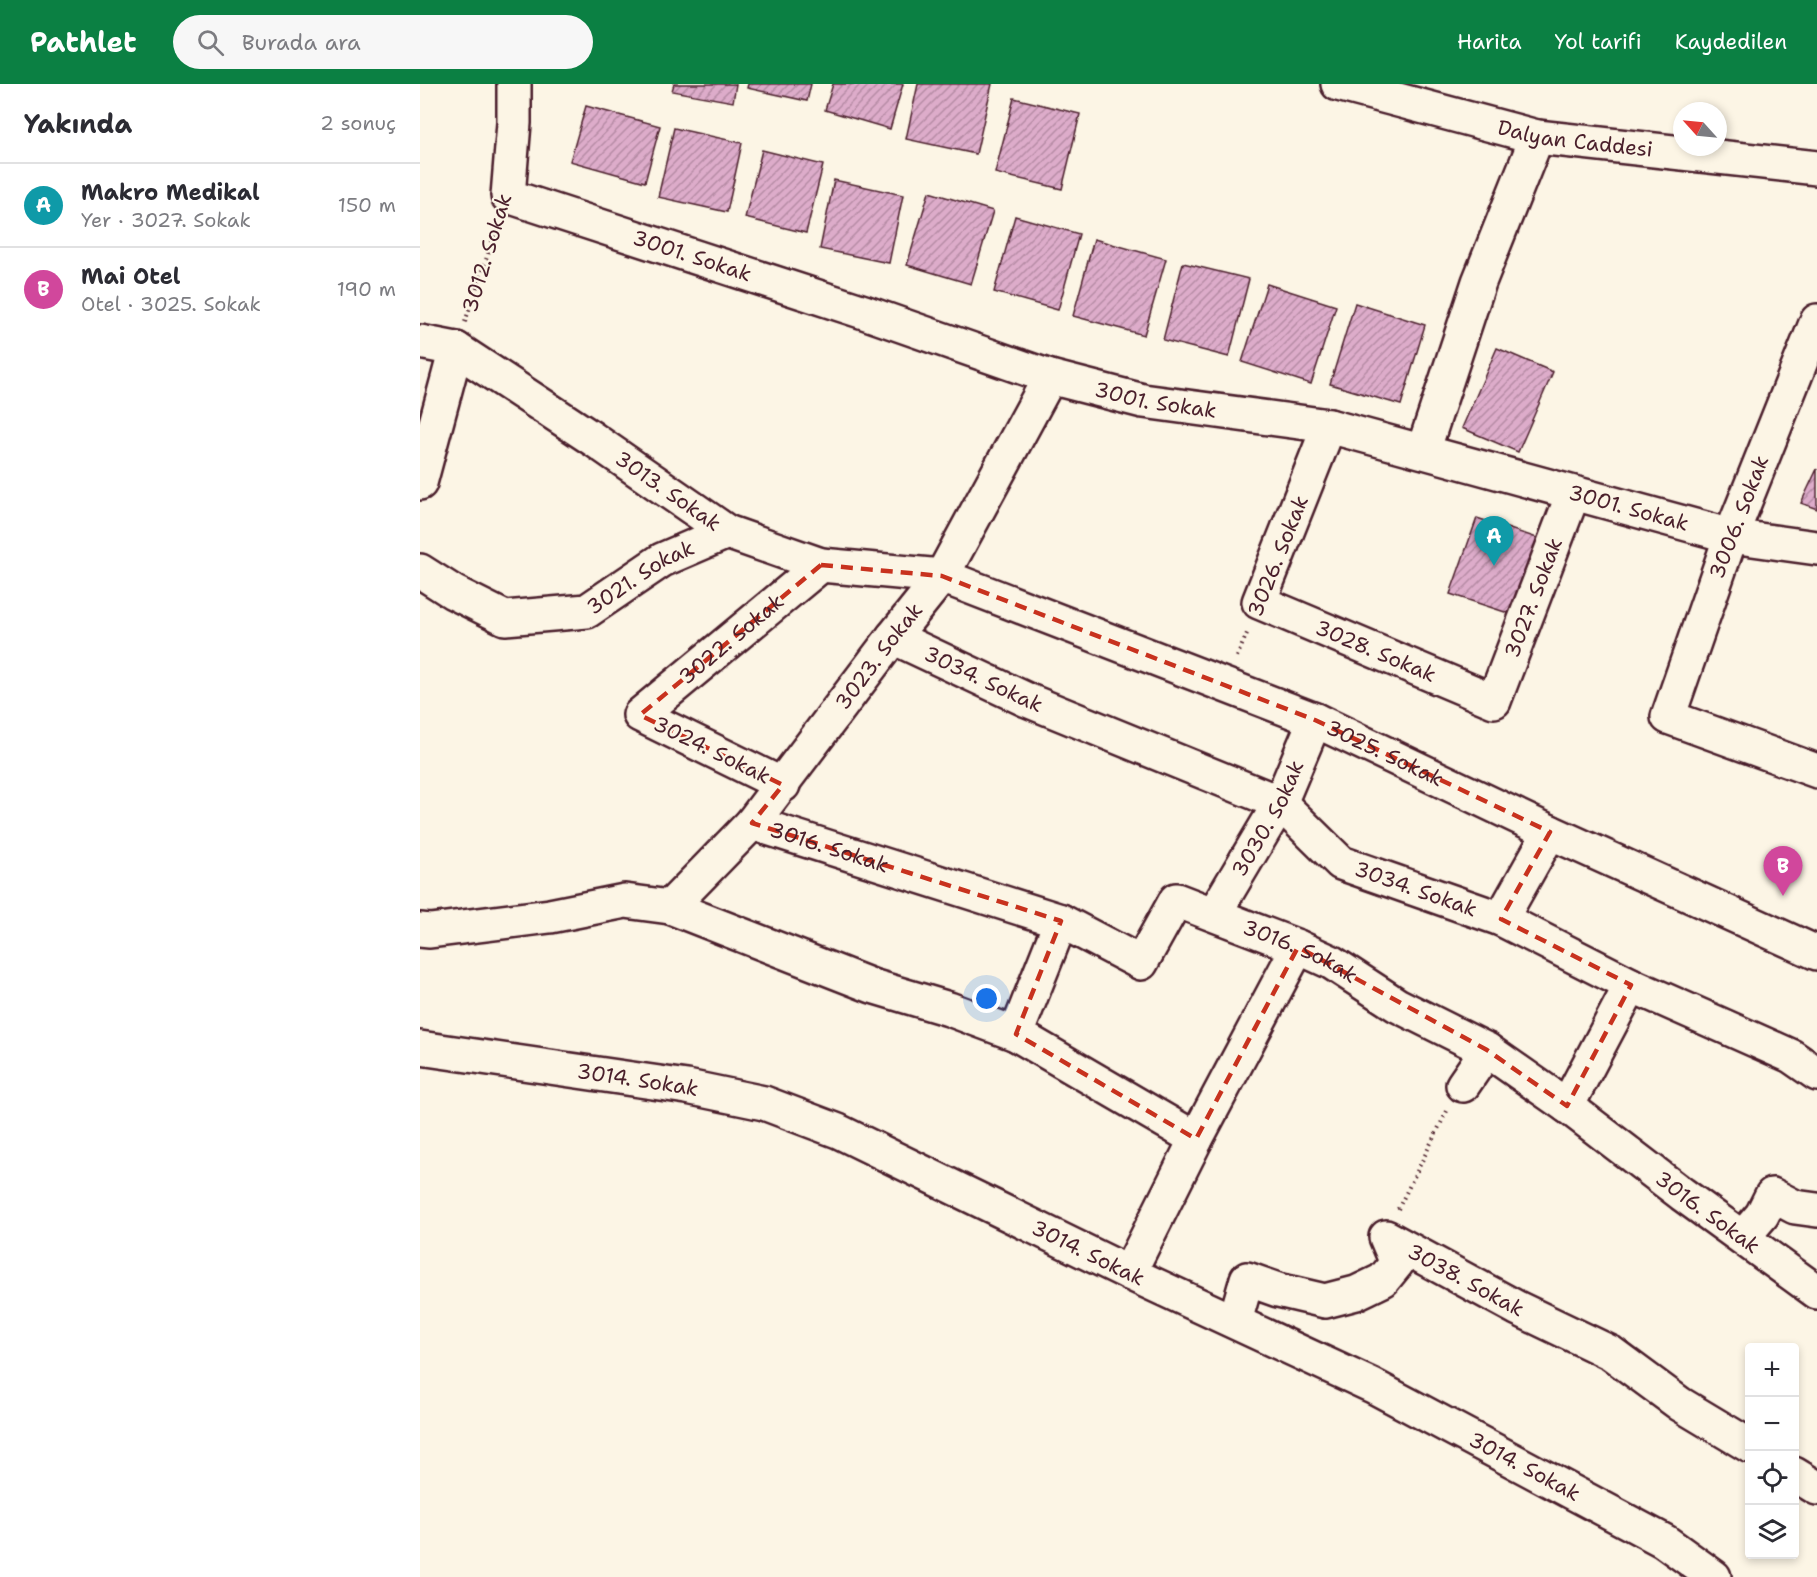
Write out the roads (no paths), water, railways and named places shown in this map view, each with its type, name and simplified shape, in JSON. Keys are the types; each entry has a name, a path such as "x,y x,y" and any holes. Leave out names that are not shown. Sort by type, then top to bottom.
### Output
{"street":[{"name":"3012. Sokak","path":"508,196 514,123 514,84"},
{"name":"Dalyan Caddesi","path":"1338,84 1378,89 1537,137 1817,168"},
{"path":"1423,451 1479,282 1537,137"},
{"name":"3001. Sokak","path":"508,196 830,301 1050,377 1143,401 1329,426 1731,536 1817,548"},
{"name":"3006. Sokak","path":"1817,321 1731,536 1668,717 1817,771"},
{"name":"3013. Sokak","path":"420,342 456,349 593,439 727,532 821,565 942,576"},
{"path":"420,483 456,349"},
{"name":"3023. Sokak","path":"670,907 752,824 942,576 1050,377"},
{"name":"3026. Sokak","path":"1259,602 1329,426"},
{"name":"3027. Sokak","path":"1494,701 1573,494"},
{"name":"3021. Sokak","path":"420,571 453,592 505,618 587,610 662,560 727,532"},
{"name":"3022. Sokak","path":"640,715 821,565"},
{"name":"3025. Sokak","path":"942,576 1315,720 1550,832 1817,953"},
{"name":"3028. Sokak","path":"1259,602 1494,701"},
{"name":"3034. Sokak","path":"893,637 1027,700 1280,803 1341,863 1501,919 1631,985 1791,1056 1817,1074"},
{"name":"3024. Sokak","path":"640,715 783,784"},
{"name":"3030. Sokak","path":"1214,914 1280,803 1315,720"},
{"name":"3016. Sokak","path":"752,824 1061,921 1141,963 1176,900 1298,947 1331,962 1397,1005 1487,1050 1567,1106 1682,1194 1817,1292"},
{"path":"1501,919 1550,832"},
{"path":"420,930 430,931 550,916 625,902 670,907 872,986 949,1009 1016,1034 1196,1140"},
{"path":"1016,1034 1061,921"},
{"path":"1129,1273 1298,947"},
{"path":"1567,1106 1631,985"},
{"name":"3014. Sokak","path":"420,1048 687,1088 764,1103 838,1131 1129,1273 1373,1386 1664,1542 1714,1577"},
{"path":"1457,1094 1487,1050"},
{"path":"1743,1237 1762,1215 1772,1195 1795,1207 1817,1210"},
{"name":"3038. Sokak","path":"1235,1321 1247,1279 1278,1290 1325,1301 1356,1293 1383,1280 1397,1263 1386,1237 1517,1308 1611,1353 1680,1404 1745,1444"},
{"path":"1799,1477 1817,1488"}],"place":[{"name":"Makro Medikal","path":"1494,566"},
{"name":"Mai Otel","path":"1783,896"}]}
